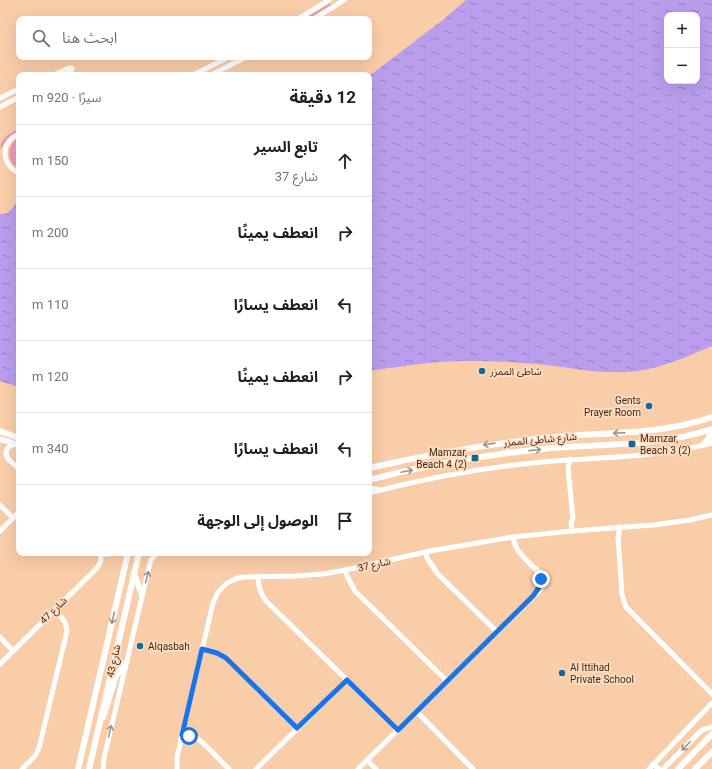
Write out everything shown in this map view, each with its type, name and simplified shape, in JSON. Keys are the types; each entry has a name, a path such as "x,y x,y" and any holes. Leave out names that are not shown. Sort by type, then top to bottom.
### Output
{"main road":[{"name":"شارع شاطئ الممزر","path":"372,467 424,456 493,444 557,437 649,431 712,418"},
{"name":"شارع شاطئ الممزر","path":"372,479 455,461 494,455 566,447 646,443 679,438 711,429"},
{"path":"703,445 711,440 711,429"},
{"path":"0,431 16,441"},
{"path":"0,439 16,442"},
{"path":"372,489 378,490"},
{"name":"شارع 43","path":"78,769 127,556"},
{"name":"شارع 43","path":"89,769 138,556"},
{"path":"134,574 142,595"},
{"path":"98,726 105,713 116,676 126,664"},
{"path":"678,769 712,734"},
{"path":"695,769 712,752"},
{"path":"682,769 690,756"}],"street":[{"path":"303,16 329,0"},
{"path":"319,16 344,0"},
{"path":"200,72 223,60"},
{"path":"218,72 240,60"},
{"path":"60,72 72,68 72,70 68,72"},
{"path":"0,98 16,90"},
{"path":"9,93 14,96 13,100"},
{"path":"0,107 16,98"},
{"path":"16,136 10,140 5,154 5,158 9,166 16,171"},
{"path":"16,443 7,448 6,454 8,459 16,466"},
{"path":"372,492 461,472 519,464 650,455 703,445"},
{"path":"567,460 566,466 568,468 574,530"},
{"path":"0,505 13,518"},
{"path":"0,531 16,515"},
{"name":"شارع 37","path":"177,768 176,760 213,604 218,592 233,580 244,577 310,575 347,570 428,551 515,536 672,523 712,515"},
{"path":"618,527 622,595 626,607 712,694"},
{"path":"358,769 543,587 545,583 543,574 521,555 516,545 515,536"},
{"path":"428,551 429,560 437,573 497,632"},
{"name":"شارع 47","path":"0,664 99,565 101,561 100,556"},
{"path":"103,769 103,762 142,595 150,564 155,556"},
{"path":"347,570 355,591 448,682"},
{"path":"261,577 259,584 262,595 266,601 398,730"},
{"path":"22,769 35,756 39,748 66,632 65,622 55,609"},
{"path":"0,637 13,651"},
{"path":"202,649 217,653 226,658 297,728"},
{"path":"256,769 347,680"},
{"path":"648,769 712,703"},
{"path":"416,712 473,769"},
{"path":"663,769 702,730 712,727"},
{"path":"183,733 192,736 204,744 229,769"},
{"path":"367,760 376,769"},
{"path":"653,764 659,769"}],"green space":[{"path":"330,3 331,5 313,16 308,16"},
{"path":"16,130 16,133 8,138 0,149 0,145 9,134"},
{"path":"16,140 16,167 12,162 9,154"}],"water":[{"path":"466,0 712,0 712,346 660,366 639,371 610,372 538,364 488,361 446,361 372,371 372,74 444,19"},
{"path":"16,204 16,386 0,381 0,214 9,212"}],"place":[{"name":"شاطئ الممزر","path":"482,371"},
{"name":"Gents Prayer Room","path":"649,406"},
{"name":"Mamzar, Beach 3 (2)","path":"632,444"},
{"name":"Mamzar, Beach 4 (2)","path":"475,458"},
{"name":"Alqasbah","path":"140,646"},
{"name":"Al Ittihad Private School","path":"562,673"}],"route":[{"path":"189,736 182,735 202,649 212,651 226,658 297,728 347,680 398,730 533,596 540,586 541,579"}]}
